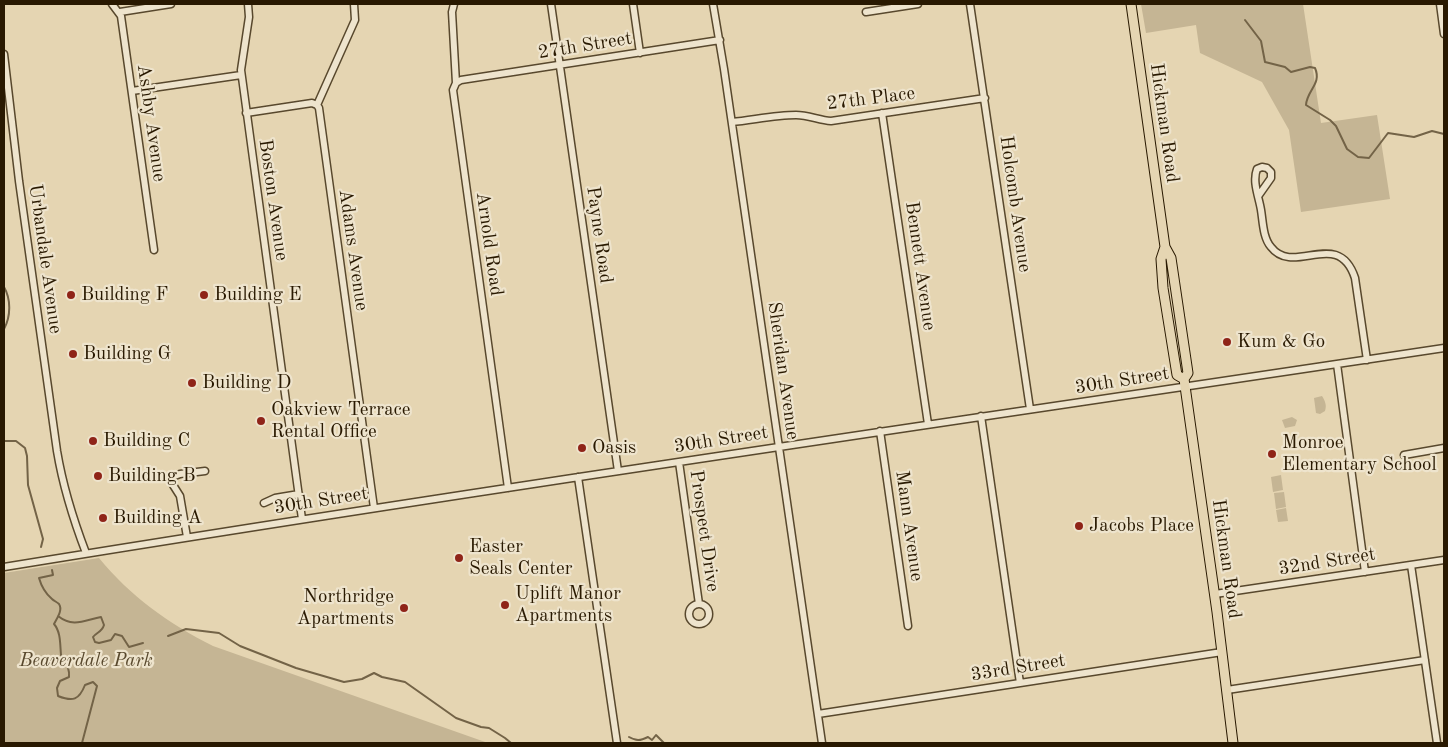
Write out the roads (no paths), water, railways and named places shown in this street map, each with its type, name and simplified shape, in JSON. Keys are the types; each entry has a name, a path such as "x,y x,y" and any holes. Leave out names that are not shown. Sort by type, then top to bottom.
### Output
{"main road":[{"name":"Hickman Road","path":"1131,4 1165,247 1161,259 1166,314 1176,375 1185,383 1215,594 1233,743"}],"street":[{"path":"112,4 120,12 171,4"},
{"name":"Boston Avenue","path":"248,4 249,17 242,75 302,519"},
{"path":"246,113 312,103 317,105 355,20 354,4"},
{"name":"Arnold Road","path":"454,4 452,12 456,83 453,90 508,488"},
{"name":"Payne Road","path":"550,4 618,471"},
{"path":"633,4 640,53"},
{"name":"Sheridan Avenue","path":"714,4 822,743"},
{"path":"866,12 918,4"},
{"name":"Holcomb Avenue","path":"970,4 1030,408"},
{"path":"1440,4 1444,34"},
{"name":"Ashby Avenue","path":"120,12 154,250"},
{"name":"27th Street","path":"456,83 461,80 720,40"},
{"name":"Urbandale Avenue","path":"4,54 19,181 57,451 66,496 86,553"},
{"path":"132,91 242,75"},
{"name":"27th Place","path":"732,122 795,115 831,121 985,98"},
{"name":"Adams Avenue","path":"317,105 319,108 374,508"},
{"name":"Bennett Avenue","path":"882,114 928,424"},
{"path":"1259,194 1266,238 1270,247 1276,253 1293,257 1321,253 1334,254 1341,257 1352,269 1368,360"},
{"name":"30th Street","path":"4,566 779,446 1030,408 1068,404 1185,383 1368,360 1444,348"},
{"path":"1337,364 1365,572"},
{"path":"981,416 1020,683"},
{"name":"Mann Avenue","path":"880,431 908,626"},
{"path":"1404,455 1444,448"},
{"name":"Prospect Drive","path":"679,462 699,604"},
{"path":"188,537 180,496 173,485 172,477 180,474 205,471"},
{"path":"578,477 617,743"},
{"path":"264,503 274,498 299,494"},
{"name":"32nd Street","path":"1215,594 1444,560"},
{"path":"1412,565 1437,743"},
{"name":"33rd Street","path":"818,714 1222,652"},
{"path":"1227,690 1425,660"}],"waterway":[{"path":"1245,20 1261,41 1265,62 1285,67 1291,72 1310,67 1315,68 1317,78 1306,105 1330,120 1336,126 1347,149 1358,157 1369,158 1388,133 1414,137 1432,131 1444,134"},
{"path":"4,287 8,297 9,308 8,319 4,329"},
{"path":"4,441 16,441 25,448 28,485 43,539 41,547"},
{"path":"52,570 53,575 39,578 46,592 60,606 59,614 54,624 59,635 61,655 68,669 69,677 60,681 57,688 58,696 72,699 78,697 85,685 93,682 97,686 82,743"},
{"path":"58,616 69,622 101,617 104,625 101,631 93,637 95,642 111,640 115,634 122,636 129,647 143,643"},
{"path":"168,636 186,629 219,633 240,646 296,668 344,682 362,679 374,673 382,677 405,682 456,718 489,728 511,743"},
{"path":"629,737 638,740 648,737 652,740 656,735 664,743"}],"place":[{"name":"Building F","path":"71,295"},
{"name":"Building E","path":"204,295"},
{"name":"Kum & Go","path":"1227,342"},
{"name":"Building G","path":"73,354"},
{"name":"Building D","path":"192,383"},
{"name":"Oakview Terrace Rental Office","path":"261,421"},
{"name":"Building C","path":"93,441"},
{"name":"Oasis","path":"582,448"},
{"name":"Monroe Elementary School","path":"1272,454"},
{"name":"Building B","path":"98,476"},
{"name":"Building A","path":"103,518"},
{"name":"Jacobs Place","path":"1079,526"},
{"name":"Easter Seals Center","path":"459,558"},
{"name":"Uplift Manor Apartments","path":"505,605"},
{"name":"Northridge Apartments","path":"404,608"}],"park label":[{"name":"Beaverdale Park","path":"86,661"}]}
